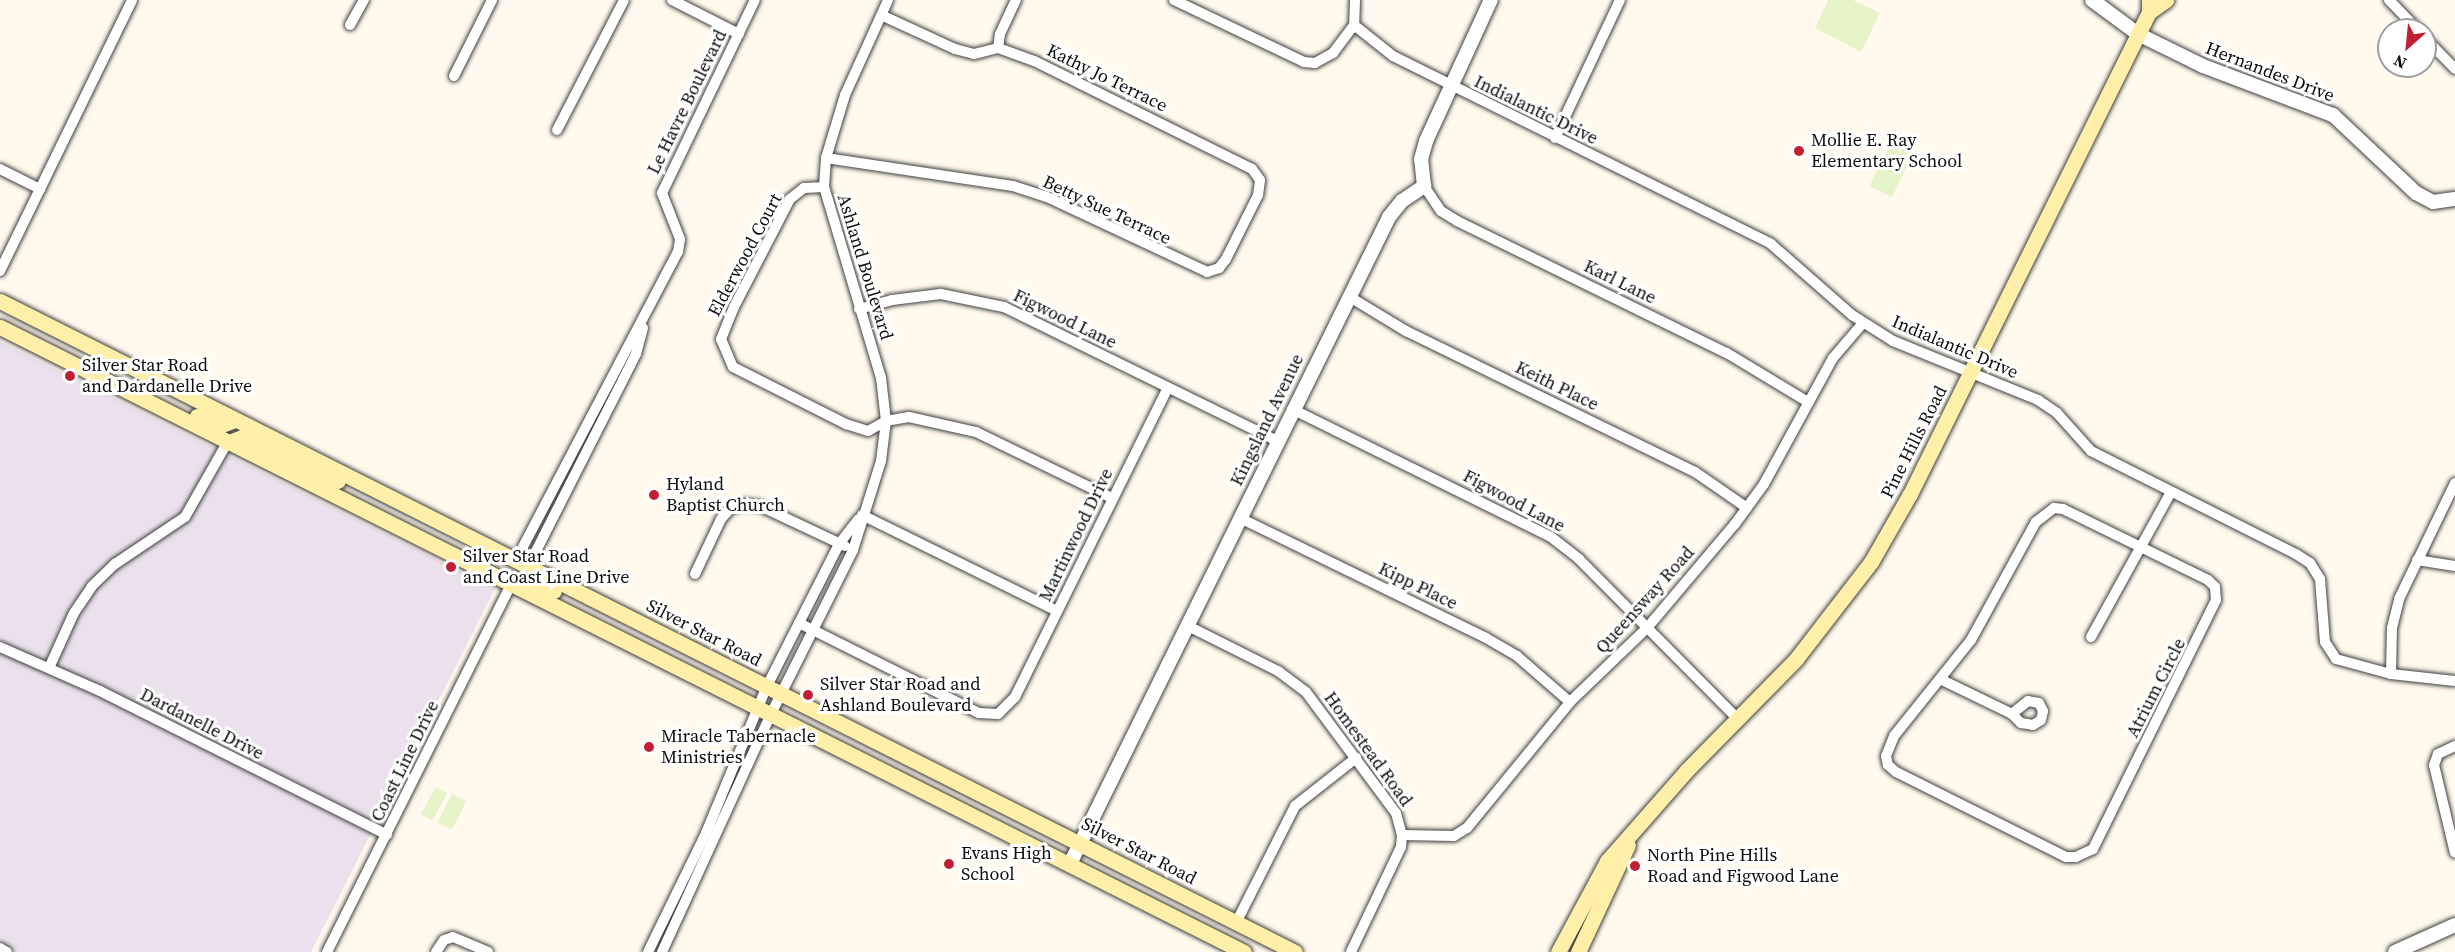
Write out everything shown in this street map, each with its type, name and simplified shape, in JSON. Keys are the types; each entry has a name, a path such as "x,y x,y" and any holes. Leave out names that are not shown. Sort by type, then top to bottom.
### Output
{"main road":[{"name":"Pine Hills Road","path":"1558,952 1589,890 1607,861 1681,776 1738,719 1825,625 1871,562 1970,374 2138,34 2149,6 2166,0"},
{"name":"Silver Star Road","path":"0,301 1295,952"},
{"path":"0,327 1244,952"},
{"path":"67,361 146,391 219,426 235,420"},
{"path":"227,443 244,436 318,473 411,508"},
{"path":"397,527 440,538 507,571 522,563"},
{"path":"511,585 519,580 538,583 656,642 680,643"},
{"name":"Pine Hills Road","path":"1578,952 1632,834"}],"street":[{"path":"0,272 132,0"},
{"path":"350,25 364,0"},
{"path":"454,76 492,0"},
{"path":"557,130 624,0"},
{"path":"672,0 739,33"},
{"name":"Le Havre Boulevard","path":"522,563 636,354 645,319 679,246 662,193 755,0"},
{"name":"Ashland Boulevard","path":"662,952 771,714 853,550 862,515 881,461 886,421 881,378 824,187 826,158 845,95 888,0"},
{"path":"998,48 1000,34 1016,0"},
{"path":"1174,0 1304,62 1315,63 1333,53 1354,25 1355,0"},
{"path":"1424,186 1423,150 1450,86 1491,0"},
{"path":"1556,138 1620,0"},
{"name":"Hernandes Drive","path":"2092,0 2138,34 2203,66 2324,110 2342,122 2416,193 2433,202 2455,199"},
{"path":"2389,0 2406,18"},
{"name":"Kathy Jo Terrace","path":"881,15 955,49 974,54 998,48 1034,61 1252,169 1260,180 1258,195 1242,229"},
{"name":"Indialantic Drive","path":"1354,25 1393,56 1450,86 1771,244 1863,323 1903,346 2038,400 2057,413 2091,451 2310,563 2320,579 2329,652 2350,666 2391,674 2455,681"},
{"path":"2437,50 2455,69"},
{"name":"Betty Sue Terrace","path":"826,158 1013,186 1047,197 1207,272 1219,268 1242,229"},
{"path":"0,169 40,189"},
{"name":"Kingsland Avenue","path":"1071,864 1277,441 1393,210 1424,186"},
{"name":"Karl Lane","path":"1424,186 1441,211 1457,221 1727,353 1808,402"},
{"name":"Elderwood Court","path":"824,187 804,188 790,199 731,315 721,339 723,350 733,367 846,424 868,431 886,421 909,417 976,432 1112,498"},
{"name":"Figwood Lane","path":"859,309 892,300 942,294 974,298 1004,307 1277,441"},
{"name":"Keith Place","path":"1350,297 1406,331 1695,472 1747,508"},
{"name":"Queensway Road","path":"1402,835 1454,836 1463,832 1570,702 1647,628 1747,508 1833,358 1863,323"},
{"name":"Martinwood Drive","path":"814,630 979,713 999,714 1015,697 1168,388"},
{"name":"Figwood Lane","path":"1293,409 1551,537 1579,559 1738,719"},
{"path":"49,668 74,613 92,586 115,564 185,517 197,503 227,443"},
{"path":"2391,674 2392,628 2400,599 2455,483"},
{"path":"2091,637 2171,492"},
{"path":"695,574 721,519 731,508 744,504 760,506 853,550"},
{"name":"Atrium Circle","path":"2063,509 2208,580 2215,587 2216,600 2093,849 2085,855 2066,857 1888,765 1888,746 1894,736 1942,680 1971,640 2044,512 2063,509"},
{"path":"862,515 1057,611"},
{"name":"Ashland Boulevard","path":"648,952 706,833 757,707 839,544 862,515"},
{"name":"Kipp Place","path":"1240,518 1486,638 1517,656 1570,702"},
{"path":"2417,560 2455,566"},
{"name":"Coast Line Drive","path":"327,952 511,585"},
{"path":"799,623 814,630"},
{"name":"Homestead Road","path":"1186,626 1293,680 1318,705 1392,805 1402,835 1397,859 1351,952"},
{"name":"Dardanelle Drive","path":"0,647 49,668 387,836"},
{"path":"1942,680 2012,714"},
{"path":"2455,746 2438,754 2434,765 2455,853"},
{"path":"1236,922 1295,806 1356,758"},
{"path":"2395,952 2455,925"},
{"path":"436,952 444,940 453,937 488,952"},
{"path":"0,948 7,952"}],"shaded area":[{"path":"0,341 495,589 311,952 0,952"}],"green space":[{"path":"1828,0 1853,0 1880,13 1861,52 1815,28"},
{"path":"1891,142 1913,153 1892,197 1870,186"},
{"path":"436,787 447,793 432,820 421,814"},
{"path":"452,794 466,801 452,830 437,823"}],"place":[{"name":"Mollie E. Ray Elementary School","path":"1799,151"},
{"name":"Silver Star Road and Dardanelle Drive","path":"70,376"},
{"name":"Hyland Baptist Church","path":"654,495"},
{"name":"Silver Star Road and Coast Line Drive","path":"451,567"},
{"name":"Silver Star Road and Ashland Boulevard","path":"808,695"},
{"name":"Miracle Tabernacle Ministries","path":"649,747"},
{"name":"Evans High School","path":"949,864"},
{"name":"North Pine Hills Road and Figwood Lane","path":"1635,866"}]}
